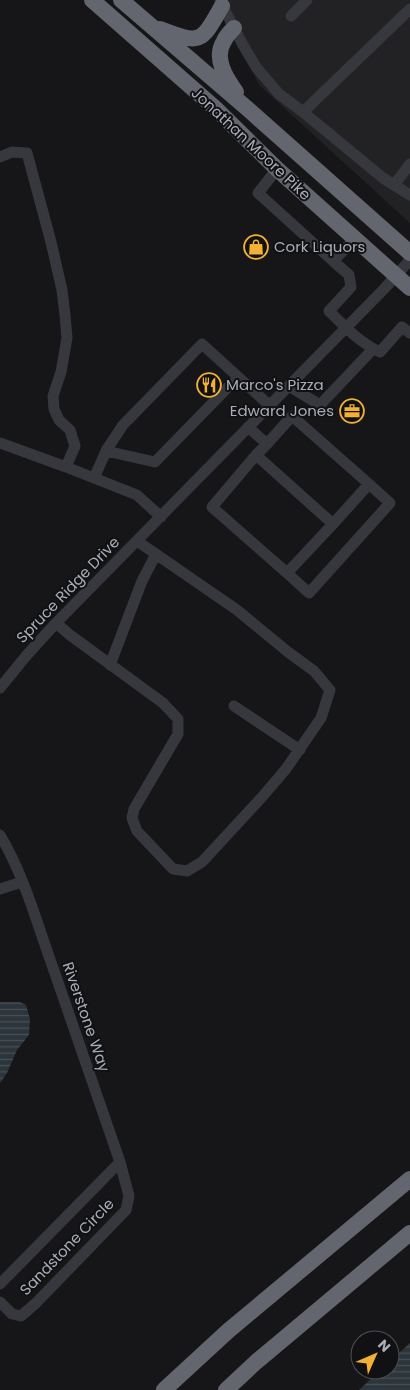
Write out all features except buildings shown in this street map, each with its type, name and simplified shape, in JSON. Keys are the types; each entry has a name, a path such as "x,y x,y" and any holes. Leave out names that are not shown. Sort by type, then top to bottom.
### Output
{"highway":[{"name":"Jonathan Moore Pike","path":"92,0 215,108 277,169 410,288"},
{"name":"Jonathan Moore Pike","path":"121,0 249,110 410,253"},
{"path":"148,24 184,38 193,39 201,37 211,26 221,3"},
{"path":"234,28 223,42 220,50 220,63 226,78 249,110"},
{"path":"164,1390 228,1331 410,1179"},
{"path":"226,1390 256,1362 410,1233"}],"street":[{"path":"290,16 307,0"},
{"path":"221,3 256,67 279,94 383,178 410,195"},
{"path":"303,112 410,9"},
{"path":"0,158 12,152 27,153 54,252 62,290 67,338 62,372 53,396 54,409 59,420 70,430 76,446 66,467"},
{"path":"394,185 410,164"},
{"path":"277,169 258,193 349,276 351,287 329,311 346,328 373,349 380,352 402,326 410,333"},
{"path":"333,261 355,239"},
{"name":"Spruce Ridge Drive","path":"0,688 56,623 346,328 410,260"},
{"path":"94,478 106,451 123,425 202,344 269,405"},
{"path":"289,386 320,405 373,349"},
{"path":"106,451 155,462 238,377"},
{"path":"292,416 390,503 309,593 212,507 256,455 292,416"},
{"path":"248,427 267,444"},
{"path":"0,443 137,495 161,517"},
{"path":"256,455 333,524"},
{"path":"287,573 369,484"},
{"path":"56,623 162,703 178,719 178,734 134,809 132,818 137,831 173,869 188,871 202,862 286,769 320,718 330,690 314,671 237,610 137,541"},
{"path":"110,665 142,581 156,554"},
{"path":"234,706 300,750"},
{"name":"Riverstone Way","path":"0,835 22,882 120,1162"},
{"path":"0,889 22,882"},
{"name":"Sandstone Circle","path":"0,1284 120,1162"},
{"name":"Sandstone Circle","path":"0,1302 12,1314 21,1316 36,1303 126,1210 129,1196 120,1162"}],"shaded area":[{"path":"217,0 410,0 410,223 259,85"},
{"path":"0,1002 20,1002 26,1005 30,1019 29,1035 17,1050 7,1073 0,1083"},
{"path":"410,1343 410,1390 359,1390 370,1380 400,1380 400,1352"}],"place":[{"name":"Cork Liquors","path":"256,247"},
{"name":"Marco's Pizza","path":"209,385"},
{"name":"Edward Jones","path":"352,411"}]}
